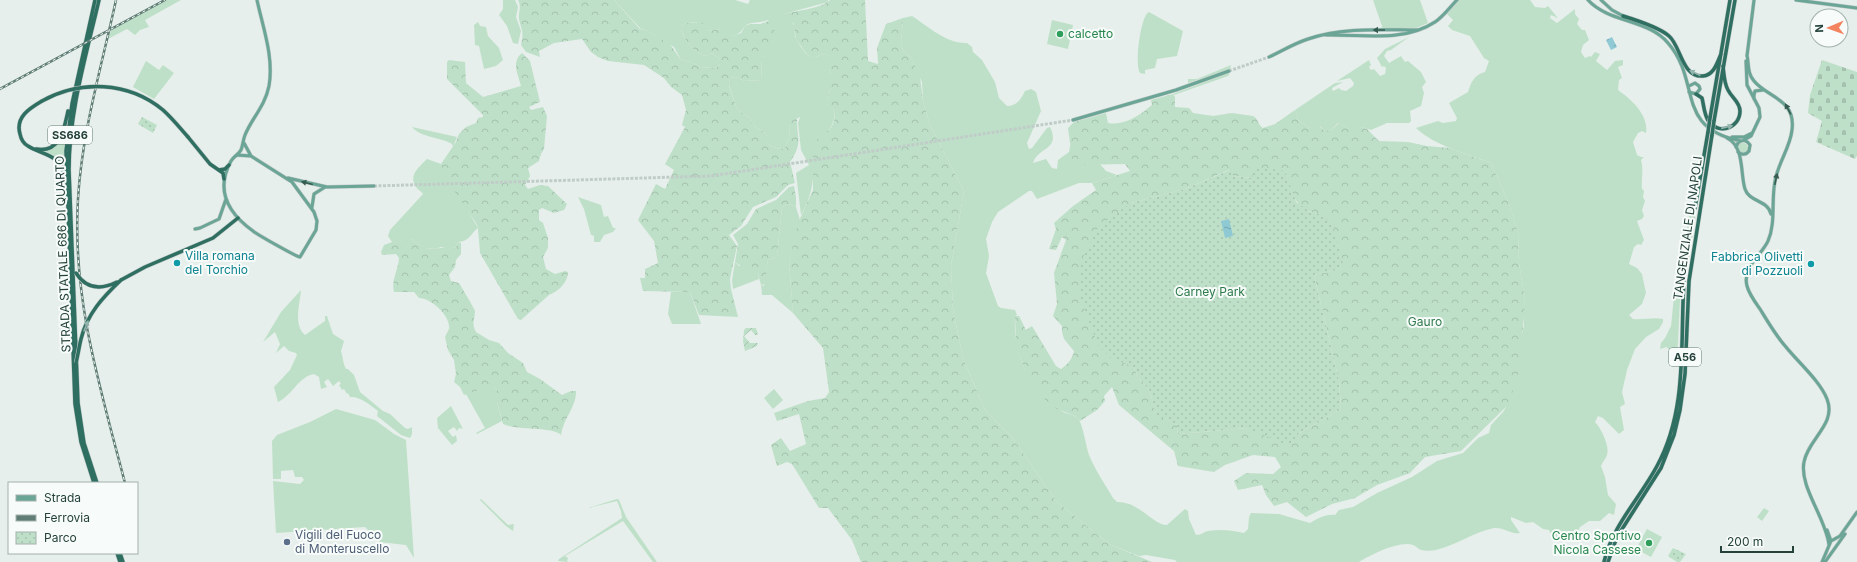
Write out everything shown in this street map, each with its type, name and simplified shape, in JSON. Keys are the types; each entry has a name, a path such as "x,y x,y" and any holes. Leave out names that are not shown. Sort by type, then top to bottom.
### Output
{"highway":[{"name":"STRADA STATALE 686 DI QUARTO","path":"94,482 81,442 76,415 73,273 66,179 67,139 72,104 95,0"},
{"name":"STRADA STATALE 686 DI QUARTO","path":"97,482 84,443 80,418 76,363 69,170 70,136 99,0"},
{"name":"TANGENZIALE DI NAPOLI","path":"1695,208 1730,0"},
{"name":"TANGENZIALE DI NAPOLI","path":"1608,562 1617,537 1661,468 1674,435 1680,410 1685,374 1689,281 1735,0"},
{"path":"1624,16 1668,35 1677,45 1688,70 1697,76 1710,74 1714,70 1721,54"},
{"path":"1695,94 1702,98 1706,117 1713,125 1724,129 1734,124 1739,116 1739,107 1727,89 1723,66"},
{"path":"66,179 62,166 57,160 33,149 22,140 19,131 19,124 23,115 28,110 61,92 82,87 102,86 124,90 144,97 154,104 188,137 210,164 223,174 224,180"},
{"path":"33,149 46,149 57,143 63,134 68,110 72,104"},
{"path":"219,170 225,169 229,165"},
{"path":"73,273 83,282 95,287 107,287 145,267 213,238 238,218"},
{"path":"76,363 82,334 89,318 100,300 121,280"},
{"name":"TANGENZIALE DI NAPOLI","path":"1604,562 1614,535 1657,466 1672,426 1677,406 1681,373 1684,280"}],"main road":[{"path":"237,155 251,156 287,177 312,208 317,219 317,228 302,256 299,257 256,233 238,218 226,199 224,180 229,165 233,157 237,155 244,144 245,135 263,105 269,86 270,56 257,0"},
{"path":"1320,35 1398,36 1418,30 1437,21 1457,0"},
{"path":"1736,148 1737,144 1749,138 1760,117 1760,110 1750,94 1746,81 1745,65 1754,0"},
{"path":"1796,0 1857,8"},
{"path":"1590,1 1600,9 1656,32 1667,41 1687,76 1692,103 1707,127 1732,140 1738,152 1745,191 1749,196 1767,206 1771,212 1772,220"},
{"path":"1600,9 1603,7 1602,2"},
{"path":"1602,2 1612,10 1633,22"},
{"path":"1269,57 1307,39 1320,35 1351,31 1418,30"},
{"path":"1747,55 1748,68 1756,84 1785,104 1792,122 1790,137 1775,180 1771,234 1748,271 1747,285 1755,301 1780,341 1822,390 1827,400 1829,410 1827,422 1807,453 1803,469 1806,482 1831,542 1836,543 1832,552"},
{"path":"1073,120 1176,90 1229,71"},
{"path":"1687,76 1698,84 1700,89 1695,94 1692,103"},
{"path":"1689,86 1695,83"},
{"path":"1756,102 1754,95 1755,91 1760,89 1766,91"},
{"path":"1689,92 1695,94"},
{"path":"1730,137 1744,137 1753,132"},
{"path":"1724,136 1750,145 1749,151 1744,154 1738,152"},
{"path":"244,144 251,156"},
{"path":"287,177 327,187"},
{"path":"312,208 314,194 320,189 327,187 374,186"},
{"path":"195,229 219,219 226,199"},
{"path":"1767,206 1773,204"},
{"path":"1824,562 1831,542 1837,538 1857,512"},
{"path":"1824,562 1857,516"},
{"path":"1824,525 1829,533 1831,542 1830,555"},
{"path":"1829,533 1837,538"}],"green space":[{"path":"166,0 181,0 145,20 149,27 140,30 135,35 127,29 108,39 111,30"},
{"path":"503,0 515,0 518,7 516,17 521,31 518,44 513,43 507,26 499,15 503,9"},
{"path":"518,0 614,0 640,29 646,30 670,44 681,60 691,62 700,67 716,68 720,64 720,59 712,53 702,55 695,50 685,38 681,30 681,26 686,23 702,22 708,31 727,28 733,36 741,33 745,26 750,24 761,24 771,20 773,21 775,34 773,47 762,58 761,80 745,81 735,77 730,78 729,86 737,109 750,118 755,127 764,132 770,146 780,149 785,148 789,138 790,122 797,119 798,146 790,162 795,183 788,185 776,197 753,207 741,226 729,235 737,246 730,279 738,317 699,315 690,292 643,291 640,278 645,278 645,269 658,263 654,241 638,220 656,184 665,189 674,170 665,164 685,127 682,125 686,110 682,95 671,87 664,78 644,65 608,61 598,57 591,52 582,39 554,43 539,51 540,57 526,52 521,45 522,33 519,19 520,5"},
{"path":"614,0 735,0 748,4 750,0 828,0 828,2 784,14 795,26 796,39 806,54 812,57 823,54 829,56 829,69 831,74 831,88 827,98 833,108 834,120 829,130 813,147 813,182 809,198 801,215 796,173 809,165 801,150 798,123 800,117 790,122 789,138 785,148 780,149 770,146 764,132 755,127 750,118 737,109 729,85 730,78 735,77 745,81 761,80 762,58 773,44 774,40 773,32 768,20 748,24 741,32 733,36 722,29 708,31 697,22 686,23 681,26 681,30 685,38 695,50 702,55 712,53 720,59 720,64 716,68 700,67 691,62 681,60 674,47 646,30 641,29"},
{"path":"830,0 865,0 868,61 878,64 877,48 886,24 903,18 901,44 903,50 911,58 920,76 923,101 930,125 964,191 951,266 953,310 963,358 985,410 1012,437 1056,501 1109,544 1152,562 861,562 852,540 828,508 819,508 792,464 787,462 777,466 771,445 781,438 790,451 806,444 799,414 777,421 774,413 808,401 825,398 829,392 823,348 793,313 789,262 798,223 813,190 813,147 819,138 831,128 834,118 834,111 827,98 831,88 829,56 824,54 812,58 807,54 796,40 794,24 784,16 784,14 815,7"},
{"path":"1373,0 1420,0 1428,23 1414,29 1383,29"},
{"path":"1459,0 1530,0 1535,7 1545,8 1548,6 1558,18 1551,15 1550,18 1557,23 1575,9 1575,14 1579,19 1577,24 1582,30 1585,30 1589,40 1583,45 1581,52 1585,58 1591,57 1595,52 1600,54 1596,61 1607,70 1615,61 1623,60 1623,65 1618,67 1622,78 1619,80 1618,90 1638,108 1645,120 1646,133 1642,131 1638,133 1633,142 1637,155 1644,157 1641,160 1642,189 1644,191 1643,197 1645,201 1642,210 1644,216 1642,219 1637,221 1644,240 1641,245 1638,244 1634,247 1629,264 1637,268 1642,274 1646,293 1642,304 1629,315 1633,319 1659,318 1663,319 1663,322 1659,329 1646,337 1635,349 1627,370 1622,392 1625,404 1620,407 1624,430 1619,434 1603,418 1598,416 1595,422 1600,428 1608,451 1601,466 1605,477 1608,495 1616,504 1614,515 1609,513 1600,521 1589,521 1580,527 1575,538 1567,535 1556,537 1551,534 1549,530 1543,529 1533,522 1526,523 1511,517 1511,520 1520,533 1494,528 1479,532 1444,548 1433,551 1421,550 1413,545 1407,544 1393,546 1377,552 1359,562 1177,562 1175,560 1146,555 1139,556 1109,544 1056,501 1012,437 985,410 963,358 953,310 951,266 964,191 930,125 923,101 922,82 911,58 903,50 901,44 903,18 912,16 945,38 960,43 967,43 972,47 973,52 982,60 995,82 999,98 1007,106 1016,103 1025,91 1031,89 1036,92 1041,111 1027,143 1029,149 1032,148 1047,128 1050,127 1053,134 1053,140 1048,148 1039,154 1033,163 1046,159 1052,168 1057,169 1058,160 1069,152 1070,146 1074,144 1099,163 1106,171 1117,175 1092,183 1079,183 1037,199 1032,191 1029,191 998,212 992,222 986,239 989,256 986,273 998,306 1001,308 1015,310 1017,315 1015,316 1015,331 1017,344 1020,357 1031,380 1039,391 1062,412 1075,416 1079,420 1091,461 1113,498 1117,502 1132,505 1157,522 1167,525 1185,509 1188,511 1189,519 1196,535 1200,535 1208,531 1217,530 1244,533 1248,529 1249,517 1251,513 1279,514 1310,523 1325,516 1335,515 1339,510 1353,507 1377,493 1412,477 1437,461 1463,453 1478,438 1489,433 1491,425 1508,404 1524,325 1523,316 1525,299 1519,263 1518,233 1509,204 1491,163 1432,140 1416,128 1438,121 1443,123 1456,121 1457,118 1449,103 1468,92 1474,79 1478,75 1485,72 1489,61 1484,58 1470,36 1452,30 1448,26 1453,20 1447,14"},
{"path":"1149,12 1183,31 1177,56 1157,59 1155,68 1145,70 1145,74 1140,73 1138,68 1138,51 1143,21"},
{"name":"calcetto","path":"1052,20 1073,25 1068,49 1047,44"},
{"path":"478,22 480,26 486,27 488,36 499,48 503,60 496,66 484,69 479,46 475,45 474,25"},
{"path":"1409,37 1391,50 1387,51 1384,56 1389,63 1401,56 1405,62 1408,61 1421,72 1426,82 1422,87 1424,93 1421,106 1410,111 1411,121 1409,123 1387,123 1371,130 1361,127 1347,127 1338,123 1331,130 1325,131 1320,126 1310,128 1298,120 1295,110 1335,83 1343,82 1332,88 1333,91 1339,88 1346,91 1353,86 1354,83 1350,78 1337,81 1369,60 1371,65 1369,67 1371,70 1374,69 1380,76 1385,74 1386,68 1384,66 1382,67 1377,58 1385,49"},
{"path":"522,53 530,61 540,102 529,107 531,110 543,107 547,116 544,149 539,161 528,168 530,176 525,185 528,189 540,185 548,186 567,204 564,210 554,213 542,208 539,210 539,220 543,223 548,238 548,248 543,257 546,269 555,274 565,271 568,272 568,276 556,292 549,295 521,320 518,319 480,253 478,228 476,223 446,179 441,164 456,142 459,134 466,127 476,123 478,118 483,117 483,115 447,79 447,62 449,60 465,62 466,83 483,97 521,86 516,64"},
{"path":"1822,60 1857,72 1857,156 1855,159 1816,142 1822,121 1808,113 1810,95"},
{"path":"146,61 159,70 163,65 174,73 154,99 133,87"},
{"path":"1231,65 1229,75 1228,76 1174,95 1173,94 1229,73 1227,70 1188,83 1188,79 1197,79"},
{"name":"Gauro","path":"1173,94 1175,97 1175,107 1189,108 1193,113 1213,116 1232,113 1253,116 1263,128 1275,124 1295,110 1298,120 1310,128 1317,124 1325,131 1331,130 1339,123 1347,127 1361,127 1367,129 1379,141 1408,142 1427,146 1449,148 1491,163 1509,204 1518,233 1519,263 1525,299 1520,367 1509,404 1461,451 1425,457 1410,473 1377,485 1355,498 1332,504 1306,517 1287,502 1274,506 1266,495 1262,485 1238,490 1234,481 1246,473 1273,474 1281,467 1275,457 1253,455 1225,465 1214,472 1178,466 1174,451 1119,405 1112,387 1104,396 1105,401 1097,410 1080,421 1075,416 1057,409 1043,398 1026,373 1016,347 1015,316 1019,316 1026,330 1032,326 1056,366 1061,369 1067,363 1074,351 1064,339 1062,326 1053,316 1057,304 1054,273 1066,240 1062,237 1056,250 1049,249 1056,229 1054,223 1073,206 1096,190 1092,183 1130,171 1125,164 1073,165 1068,128 1074,122 1106,113 1108,123 1120,123 1132,119 1152,105 1151,100","holes":["1229,170 1233,176 1252,178 1285,171 1292,193 1300,205 1305,209 1321,214 1343,268 1314,275 1339,381 1341,409 1298,434 1247,428 1178,434 1177,425 1156,414 1150,391 1138,377 1134,367 1131,203 1185,189"]},
{"path":"142,117 157,125 153,133 138,124"},
{"path":"412,127 457,137 453,147 452,144 420,133"},
{"path":"64,135 64,167 43,151 56,146"},
{"path":"1741,143 1745,143 1747,144 1747,152 1741,153 1738,150 1738,146"},
{"path":"427,159 441,164 478,228 465,241 458,242 456,247 451,249 441,247 435,249 424,248 411,239 392,242 388,236 390,230 423,194 416,187 413,179 416,172"},
{"name":"Carney Park","path":"1257,167 1285,171 1296,202 1310,212 1321,214 1333,225 1344,268 1314,275 1339,381 1341,409 1298,434 1290,446 1247,428 1178,434 1177,425 1156,415 1150,391 1138,377 1134,367 1111,358 1098,345 1079,295 1080,263 1099,226 1131,203 1185,189 1230,170 1233,176 1252,178 1253,171"},
{"path":"794,186 796,207 789,204 782,207 777,256 768,260 765,284 761,285 758,274 754,271 752,266 742,267 735,262 738,244 733,235 747,224 756,209 776,200 789,187"},
{"path":"578,197 601,205 604,217 608,216 613,228 616,228 613,232 604,235 600,242 594,242 594,236 591,235 584,209"},
{"path":"789,204 796,207 800,220 789,262 793,313 772,295 762,295 761,285 764,286 768,260 777,256 782,207"},
{"path":"1690,208 1696,209 1686,280 1681,280 1677,363 1667,347 1660,349 1661,343 1671,326 1674,296 1681,271"},
{"path":"411,239 428,249 445,247 451,249 456,247 458,242 461,243 461,254 456,260 455,267 449,275 451,281 459,283 475,311 473,324 476,332 489,340 499,343 508,353 523,363 527,372 540,379 562,395 571,391 576,391 576,397 564,423 561,435 550,430 509,426 503,424 497,402 497,391 495,387 484,388 464,395 460,387 454,382 456,374 454,360 448,350 445,337 449,329 449,324 444,313 429,301 419,298 414,292 394,292 393,283 399,258 396,254 382,255 381,252 384,245 395,241"},
{"path":"735,262 739,266 752,265 758,274 759,279 733,289 732,280"},
{"path":"301,290 298,320 301,331 305,335 325,321 325,316 327,316 333,334 344,341 341,351 344,365 346,369 354,375 360,392 383,411 390,414 405,428 408,429 412,427 412,434 410,438 401,435 377,416 378,411 361,399 350,397 344,389 342,390 339,385 341,384 339,381 333,386 328,379 324,382 327,387 321,389 319,377 314,374 308,376 300,382 288,395 278,402 274,387 290,370 297,355 296,353 289,351 284,346 276,353 280,344 275,332 263,342 281,312"},
{"path":"671,292 690,292 701,324 672,324 668,314"},
{"path":"746,328 756,328 758,335 755,335 751,330 744,336 750,343 758,343 757,346 745,351 743,341 744,330"},
{"path":"489,386 495,387 497,391 497,402 502,421 477,434 476,433 485,428 466,394"},
{"path":"774,389 783,400 773,409 764,398"},
{"path":"451,406 463,429 459,428 457,431 454,427 448,431 453,437 456,435 457,441 452,445 438,428 437,418"},
{"path":"336,409 375,420 394,434 406,440 414,558 406,545 380,542 374,538 370,539 369,531 365,527 276,533 273,481 300,484 304,480 302,477 295,477 293,470 281,471 281,479 273,479 272,441 277,435 310,422"},
{"path":"481,499 508,525 514,524 513,531 480,500"},
{"path":"617,499 619,500 626,517 657,562 653,562 623,521 565,556 568,558 567,561 569,562 558,561 559,559 622,518 617,501 588,508"},
{"path":"1764,508 1769,511 1762,521 1757,517"},
{"name":"Centro Sportivo Nicola Cassese","path":"1647,529 1662,537 1651,557 1636,549"},
{"path":"1673,548 1686,554 1680,562 1677,562 1668,556"}],"water":[{"path":"1612,37 1617,47 1611,50 1606,40"},
{"path":"1229,219 1233,236 1225,238 1221,221"}],"tunnel":[{"path":"1229,71 1269,57"},
{"path":"374,186 711,176 1073,120"},
{"path":"1684,280 1695,208"}],"railway":[{"path":"116,0 88,123 80,174 77,236 79,272 90,342 106,412 125,482"},
{"path":"0,89 165,0"}],"place":[{"name":"calcetto","path":"1060,34"},
{"name":"Villa romana del Torchio","path":"177,263"},
{"name":"Fabbrica Olivetti di Pozzuoli","path":"1811,264"},
{"name":"Vigili del Fuoco di Monteruscello","path":"287,542"},
{"name":"Centro Sportivo Nicola Cassese","path":"1649,543"}]}
